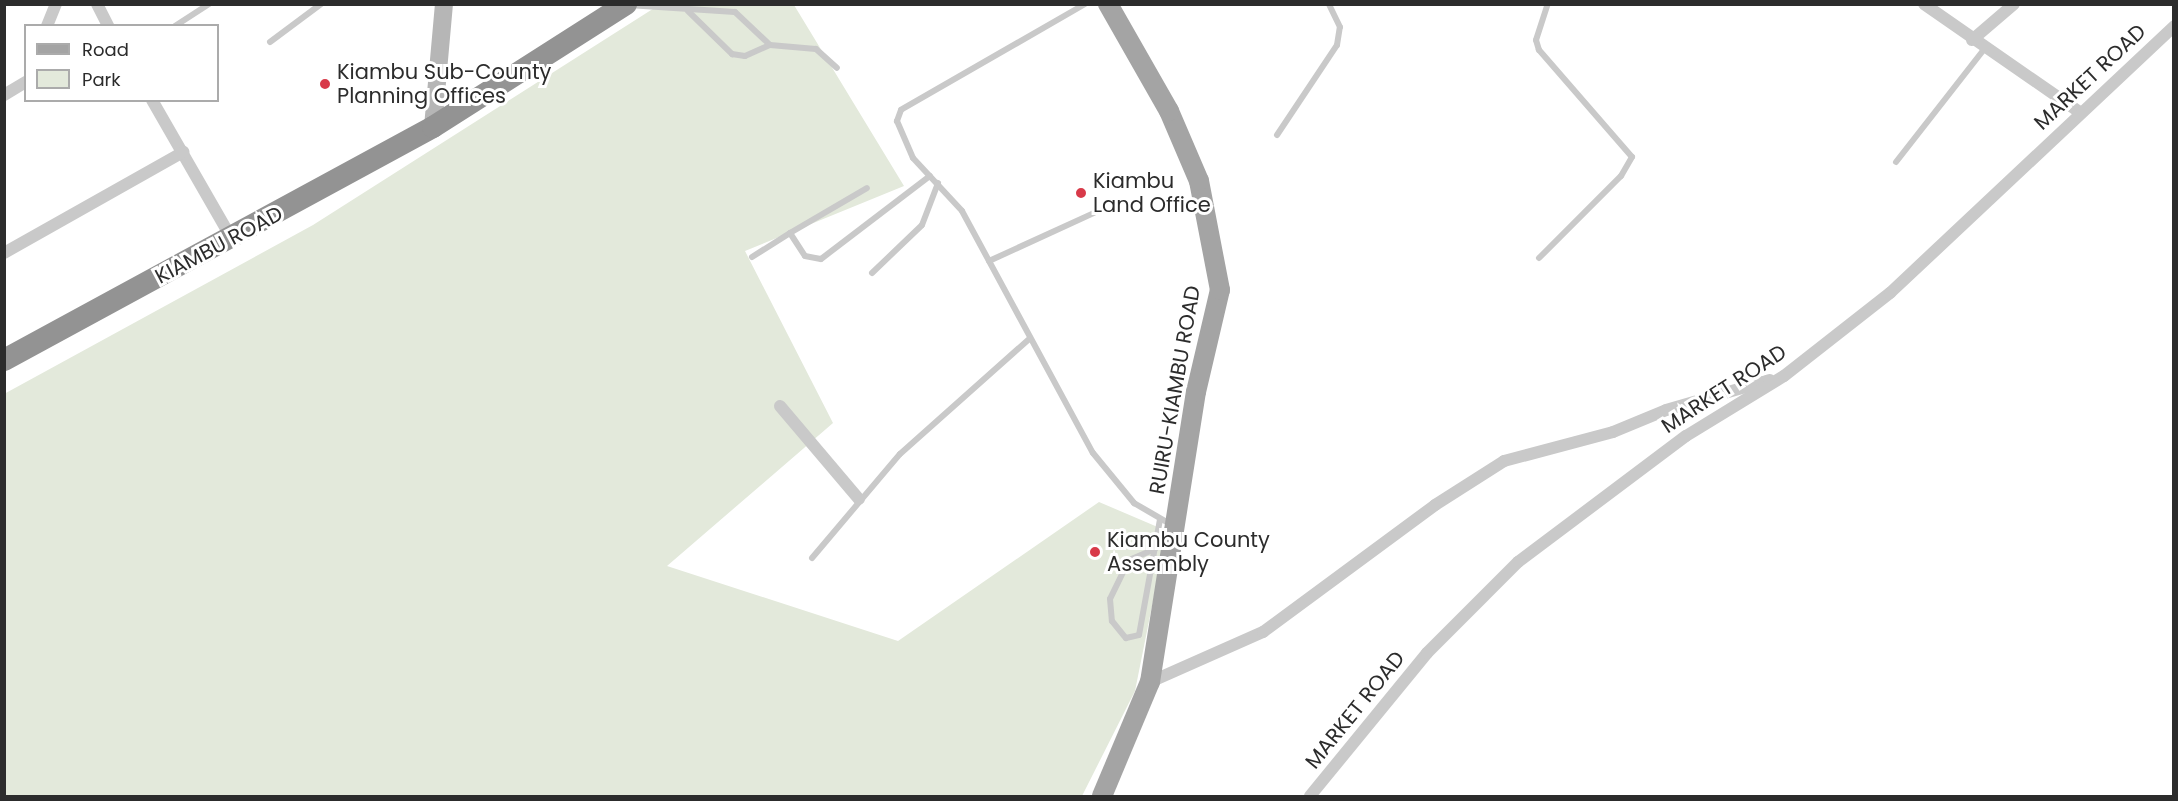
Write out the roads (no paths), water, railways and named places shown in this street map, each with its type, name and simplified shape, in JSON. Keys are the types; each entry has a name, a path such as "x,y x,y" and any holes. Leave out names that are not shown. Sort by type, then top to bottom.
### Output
{"highway":[{"name":"KIAMBU ROAD","path":"4,360 233,240 433,127 625,5"}],"main road":[{"name":"RUIRU-KIAMBU ROAD","path":"1102,796 1150,682 1168,524 1220,290 1213,235 1199,181 1169,111 1108,4"},
{"path":"433,127 440,6"}],"street":[{"path":"48,24 56,4"},
{"path":"97,4 107,24"},
{"path":"1924,4 1972,40 2078,111"},
{"path":"1972,40 2014,4"},
{"name":"MARKET ROAD","path":"1310,796 1427,653 1518,562 1686,436 1784,376 1890,293 2078,111 2174,26"},
{"path":"4,95 24,81"},
{"path":"153,102 233,240"},
{"path":"4,253 183,152"},
{"path":"1150,682 1263,632 1435,505 1504,461 1784,376"},
{"path":"780,406 859,499"}],"lane":[{"path":"178,24 209,4"},
{"path":"270,42 321,4"},
{"path":"1085,4 901,110 897,121 905,144 930,176 950,193 989,261 1029,339 1110,477 1134,503 1168,524 1155,549 1139,635 1126,638 1112,621 1110,599 1129,560 1155,549"},
{"path":"1277,135 1337,45 1340,27 1329,4"},
{"path":"1539,258 1621,176 1632,157 1539,50 1536,40 1548,4"},
{"path":"625,5 688,11 735,12 770,45"},
{"path":"688,11 732,54 745,56 770,45 816,50 837,68"},
{"path":"1896,162 1985,48"},
{"path":"790,233 805,256 821,259 930,176"},
{"path":"872,273 922,225 939,183"},
{"path":"752,257 867,188"},
{"path":"989,261 1094,213"},
{"path":"812,558 844,524 859,499 900,454 1029,339"}],"place":[{"name":"Kiambu Sub-County Planning Offices","path":"325,84"},
{"name":"Kiambu Land Office","path":"1081,193"},
{"name":"Kiambu County Assembly","path":"1095,552"}]}
